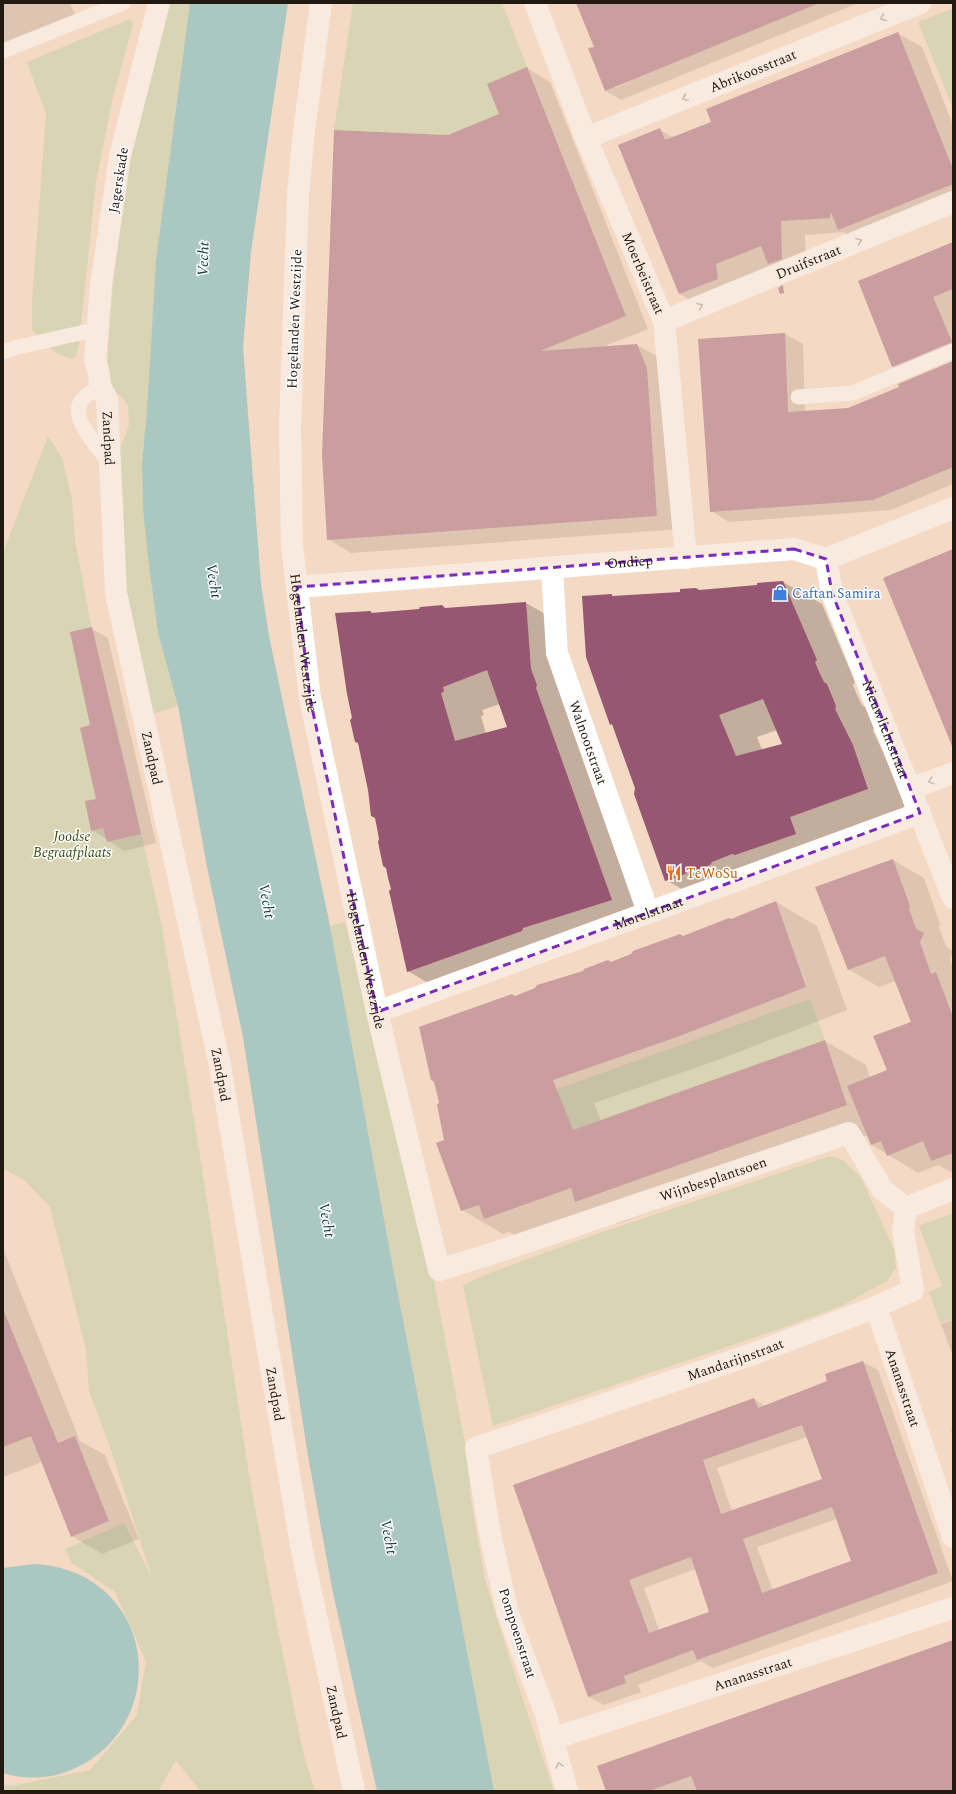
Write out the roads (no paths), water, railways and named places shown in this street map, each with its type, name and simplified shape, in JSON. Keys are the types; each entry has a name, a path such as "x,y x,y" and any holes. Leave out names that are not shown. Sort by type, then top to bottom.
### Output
{"street":[{"name":"Jagerskade","path":"96,360 101,285 120,156 159,3"},
{"name":"Hogelanden Westzijde","path":"321,3 304,131 298,195 290,428 292,546 310,698 377,1012 440,1270"},
{"name":"Moerbeistraat","path":"535,3 586,138 664,320 686,558"},
{"name":"Abrikoosstraat","path":"586,138 920,3"},
{"name":"Druifstraat","path":"664,320 953,202"},
{"name":"Zandpad","path":"96,360 100,374 100,386 107,399 116,593 220,1066 302,1551 354,1791"},
{"path":"826,559 953,508"},
{"name":"Ondiep","path":"297,587 794,549 826,559"},
{"name":"Nieuwlichtstraat","path":"826,559 832,593 953,898"},
{"name":"Walnootstraat","path":"552,568 557,653 648,912"},
{"path":"910,788 953,774"},
{"name":"Morelstraat","path":"377,1012 920,813"},
{"name":"Wijnbesplantsoen","path":"440,1270 849,1133 882,1189 906,1208"},
{"path":"906,1208 953,1189"},
{"name":"Mandarijnstraat","path":"476,1448 750,1355 876,1307 912,1290 903,1231 906,1208"},
{"name":"Ananasstraat","path":"876,1307 953,1537"},
{"name":"Pompoenstraat","path":"476,1448 490,1534 508,1614 546,1715 567,1791"},
{"name":"Ananasstraat","path":"552,1739 953,1608"}],"lane":[{"path":"3,51 123,3"},
{"path":"3,352 14,348 98,329"},
{"path":"798,396 853,393 953,351"},
{"path":"107,399 95,391 86,394 80,402 78,412 83,428 109,462"}],"water":[{"name":"Vecht","path":"190,3 288,3 251,252 243,347 261,584 269,636 330,926 393,1268 494,1791 377,1791 332,1588 308,1456 243,1037 207,867 178,706 158,633 143,509 142,464 147,410 156,260"},
{"path":"34,1564 47,1565 74,1572 86,1578 111,1598 128,1622 137,1650 138,1678 132,1707 119,1732 98,1754 63,1773 46,1777 29,1778 3,1773 3,1568"}],"place":[{"name":"Caftan Samira","path":"780,593"},
{"name":"TeWoSu","path":"674,873"}],"park label":[{"name":"Joodse Begraafplaats","path":"72,844"}]}
